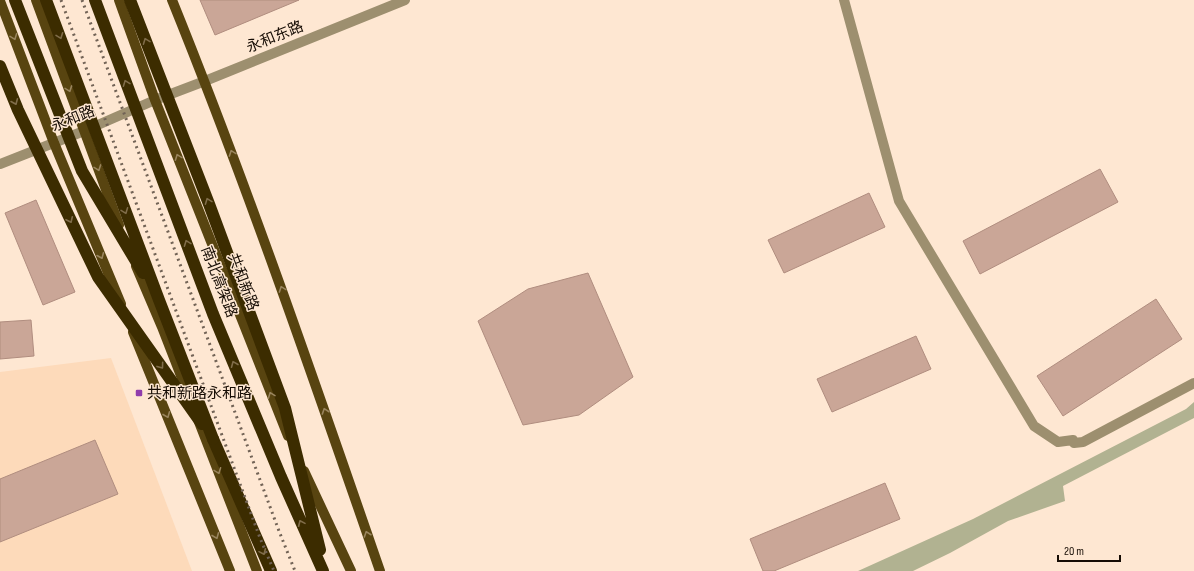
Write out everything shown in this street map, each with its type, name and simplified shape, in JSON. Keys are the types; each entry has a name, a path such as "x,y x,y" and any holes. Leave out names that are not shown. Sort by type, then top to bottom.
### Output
{"highway":[{"path":"15,0 82,171 159,300"},
{"path":"46,0 213,439 271,571"},
{"name":"南北高架路","path":"94,0 214,314 281,477 324,571"},
{"path":"130,0 209,204 285,408 324,571"},
{"path":"0,66 18,110 98,277 213,439"}],"main road":[{"path":"36,0 113,211 162,327 257,571"},
{"name":"共和新路","path":"118,0 282,423 350,571"},
{"path":"172,0 205,81 291,315 380,571"},
{"path":"0,1 54,143 158,391 230,571"}],"street":[{"name":"永和东路","path":"156,100 405,0"},
{"path":"844,0 899,201 1034,426 1058,442 1072,440 1074,443 1083,442 1194,383"},
{"name":"永和路","path":"0,164 84,131 156,100"}],"shaded area":[{"path":"111,358 192,571 0,571 0,372"},
{"path":"1194,402 1194,418 1063,486 1065,501 1008,521 950,553 913,571 858,571 973,519 1186,409"}],"building":[{"path":"200,0 299,0 215,35"},
{"path":"1100,169 1118,202 980,274 963,241"},
{"path":"869,193 885,227 784,273 768,240"},
{"path":"36,200 75,292 43,305 5,213"},
{"path":"588,273 633,377 579,415 523,425 478,321 528,289"},
{"path":"1156,299 1182,339 1063,416 1037,376"},
{"path":"31,320 34,356 0,359 0,322"},
{"path":"916,336 931,369 832,412 817,379"},
{"path":"95,440 118,494 0,542 0,479"},
{"path":"885,483 900,519 774,571 763,571 750,539"}],"railway":[{"path":"61,0 260,538 274,571"},
{"path":"82,0 295,571"}],"place":[{"name":"共和新路永和路","path":"139,393"}]}
